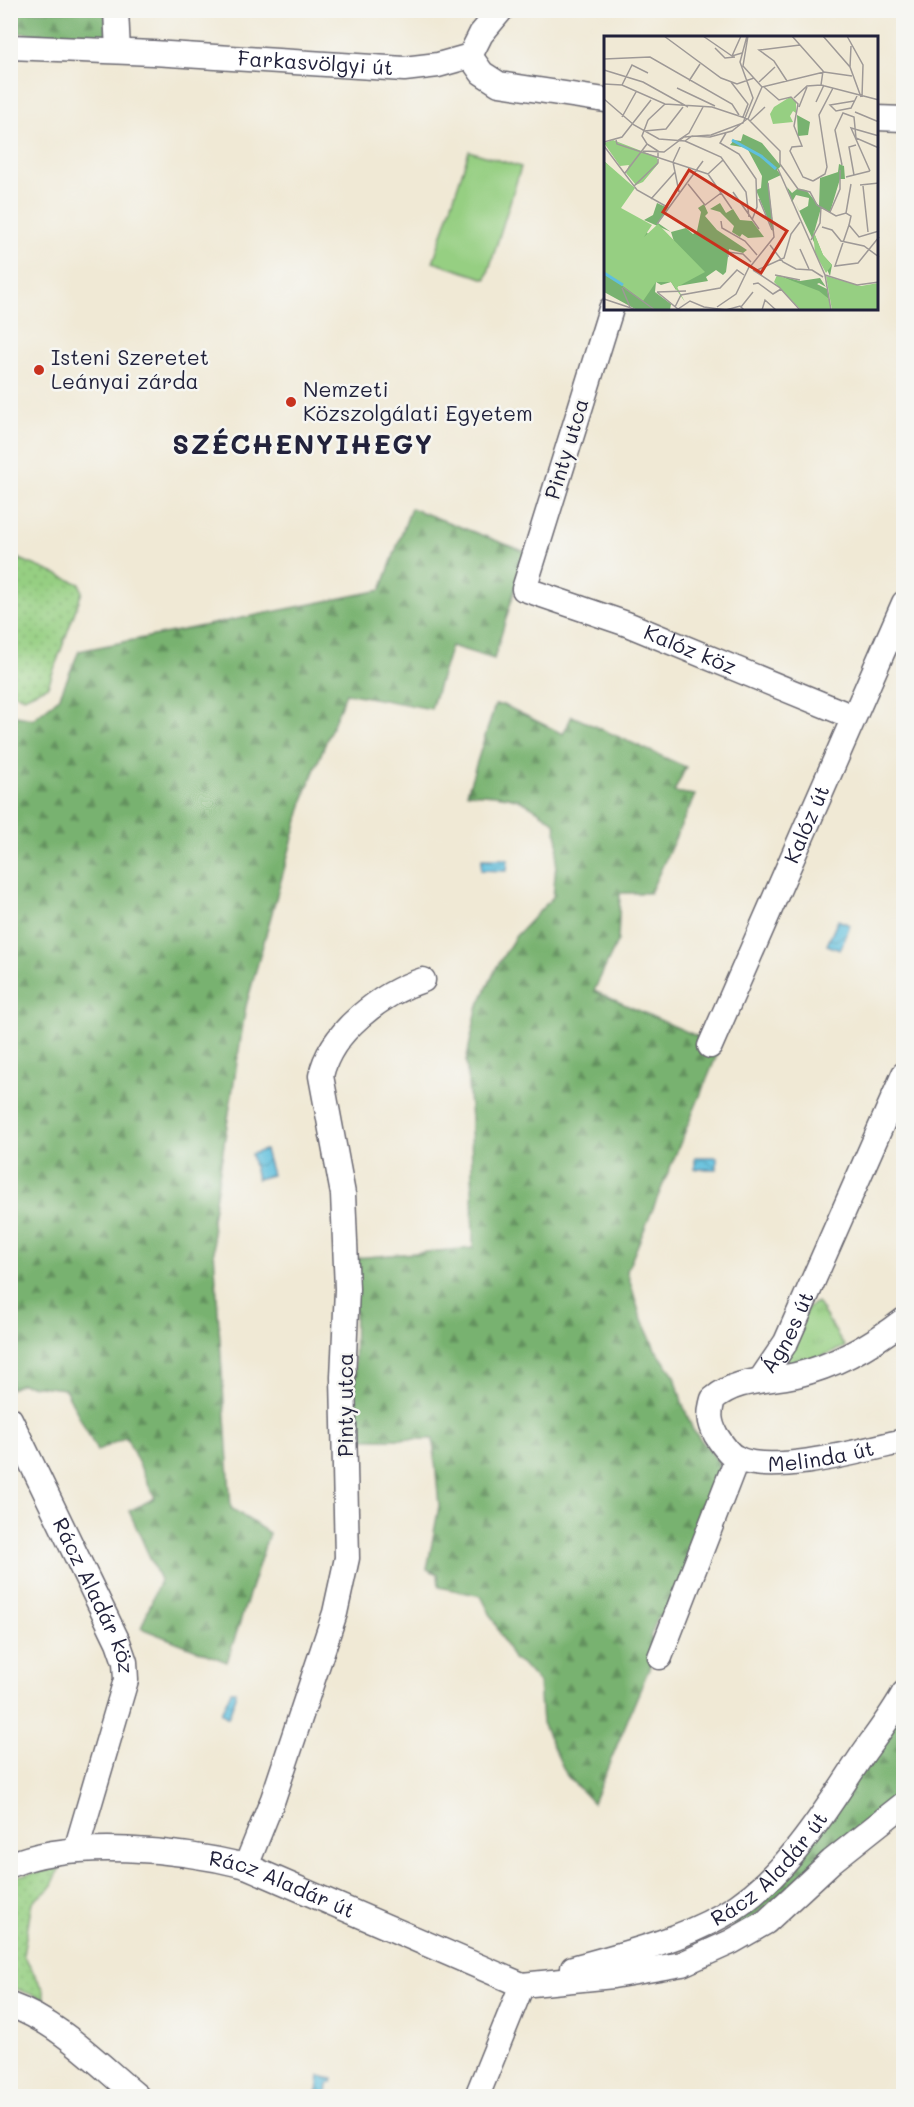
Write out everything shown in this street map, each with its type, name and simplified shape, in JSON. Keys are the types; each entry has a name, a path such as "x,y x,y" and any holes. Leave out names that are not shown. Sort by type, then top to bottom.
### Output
{"street":[{"path":"116,10 118,51"},
{"path":"501,10 481,34 470,56 482,73 499,84 604,100"},
{"name":"Farkasvölgyi út","path":"10,47 118,51 404,69 438,65 470,56"},
{"path":"878,118 903,119"},
{"name":"Pinty utca","path":"524,589 611,310"},
{"name":"Kalóz köz","path":"524,589 627,624 853,717"},
{"name":"Kalóz út","path":"710,1046 903,603"},
{"name":"Pinty utca","path":"246,1866 273,1799 335,1613 347,1558 343,1377 347,1289 343,1194 321,1076 330,1050 347,1029 400,987 423,980"},
{"name":"Ágnes út","path":"737,1458 725,1447 713,1429 709,1419 713,1399 736,1384 761,1379 786,1342 903,1074"},
{"path":"761,1379 794,1376 844,1359 903,1320"},
{"name":"Rácz Aladár köz","path":"10,1419 104,1612 124,1662 126,1680 76,1850"},
{"name":"Melinda út","path":"737,1458 773,1464 903,1441"},
{"path":"660,1657 737,1458"},
{"name":"Rácz Aladár út","path":"522,1985 656,1944 700,1928 726,1913 760,1886 786,1861 820,1818 903,1693"},
{"name":"Rácz Aladár út","path":"16,1859 76,1850 124,1850 207,1856 246,1866 522,1985 613,1976 682,1964 731,1942 766,1922 832,1861 903,1804"},
{"path":"477,2097 522,1985"},
{"path":"10,2005 33,2013 54,2026 137,2097"}],"green space":[{"path":"10,11 105,11 107,41 11,32"},
{"path":"469,151 521,167 486,279 433,262"},
{"path":"411,508 526,552 494,659 451,646 431,709 346,693 306,791 246,1006 212,1220 231,1508 269,1533 227,1662 141,1628 160,1580 129,1511 155,1498 126,1437 97,1451 65,1389 20,1384 11,1389 10,715 33,719 59,698 79,651 381,590"},
{"path":"10,555 80,584 82,592 48,686 24,697 11,692"},
{"path":"495,705 504,705 563,734 572,716 686,767 674,792 695,795 650,893 620,893 618,940 594,991 701,1038 717,1055 627,1271 640,1315 655,1349 675,1376 693,1430 719,1462 718,1482 668,1619 658,1616 650,1638 660,1642 593,1803 567,1776 542,1723 539,1683 521,1663 513,1659 481,1596 439,1587 438,1574 427,1569 439,1506 433,1439 354,1439 355,1258 473,1248 471,1119 466,1061 477,1009 497,966 515,937 553,897 558,843 555,823 523,802 505,796 467,793"},
{"path":"817,1302 845,1347 787,1370 782,1364 808,1307"},
{"path":"903,1708 903,1793 736,1931 731,1920"},
{"path":"60,1868 50,1889 32,1902 23,1955 44,1990 44,1999 11,1987 11,1877"}],"water":[{"path":"482,859 508,859 507,871 481,870"},
{"path":"838,920 850,925 840,950 827,945"},
{"path":"265,1150 272,1175 257,1179 251,1154"},
{"path":"695,1157 717,1157 717,1169 695,1169"},
{"path":"231,1691 235,1691 236,1696 228,1718 221,1713"},
{"path":"319,2076 333,2079 332,2083 328,2084 327,2094 317,2093"}],"place":[{"name":"Isteni Szeretet Leányai zárda","path":"39,370"},
{"name":"Nemzeti Közszolgálati Egyetem","path":"291,402"}],"district":[{"name":"SZÉCHENYIHEGY","path":"303,445"}]}
